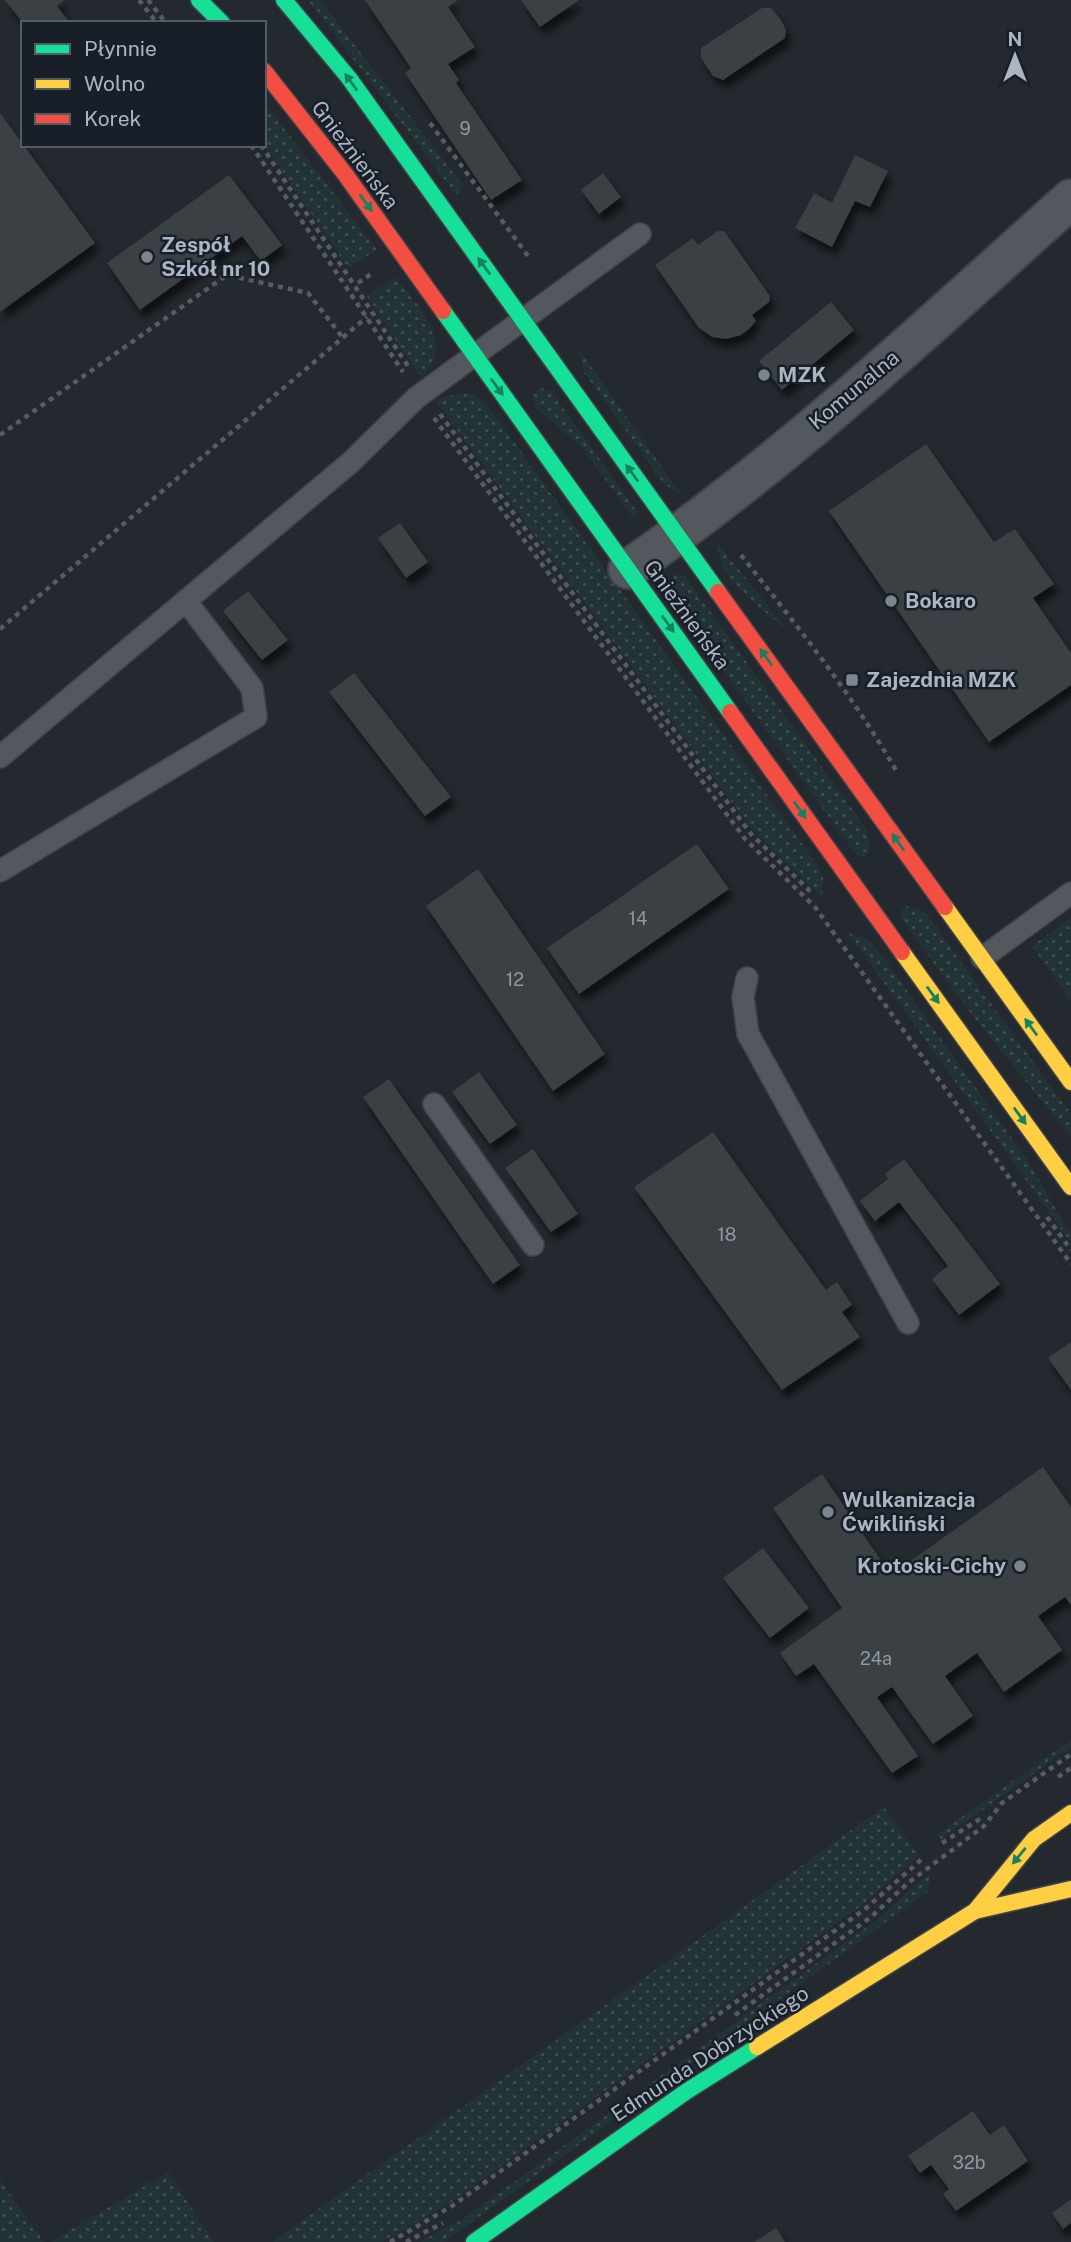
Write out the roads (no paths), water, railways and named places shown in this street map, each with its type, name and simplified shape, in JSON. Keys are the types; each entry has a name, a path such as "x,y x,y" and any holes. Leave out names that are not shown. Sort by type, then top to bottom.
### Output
{"street":[{"path":"200,0 220,21"},
{"name":"Gnieźnieńska","path":"284,0 349,78 1071,1082"},
{"name":"Gnieźnieńska","path":"266,74 345,174 1071,1188"},
{"name":"Komunalna","path":"628,569 704,517 925,330 1071,198"},
{"name":"Edmunda Dobrzyckiego","path":"474,2242 687,2091 975,1910 1034,1839 1071,1813"},
{"name":"Edmunda Dobrzyckiego","path":"975,1910 1071,1889"}],"lane":[{"path":"0,757 351,462 416,398 524,322 640,234"},
{"path":"0,871 256,717 252,688 186,601"},
{"path":"982,958 1071,893"},
{"path":"747,978 743,997 748,1034 908,1323"},
{"path":"434,1104 533,1245"}],"place":[{"name":"Zespół Szkół nr 10","path":"147,257"},
{"name":"MZK","path":"764,375"},
{"name":"Bokaro","path":"891,601"},
{"name":"Zajezdnia MZK","path":"852,680"},
{"name":"Wulkanizacja Ćwikliński","path":"828,1512"},
{"name":"Krotoski-Cichy","path":"1020,1566"}]}
